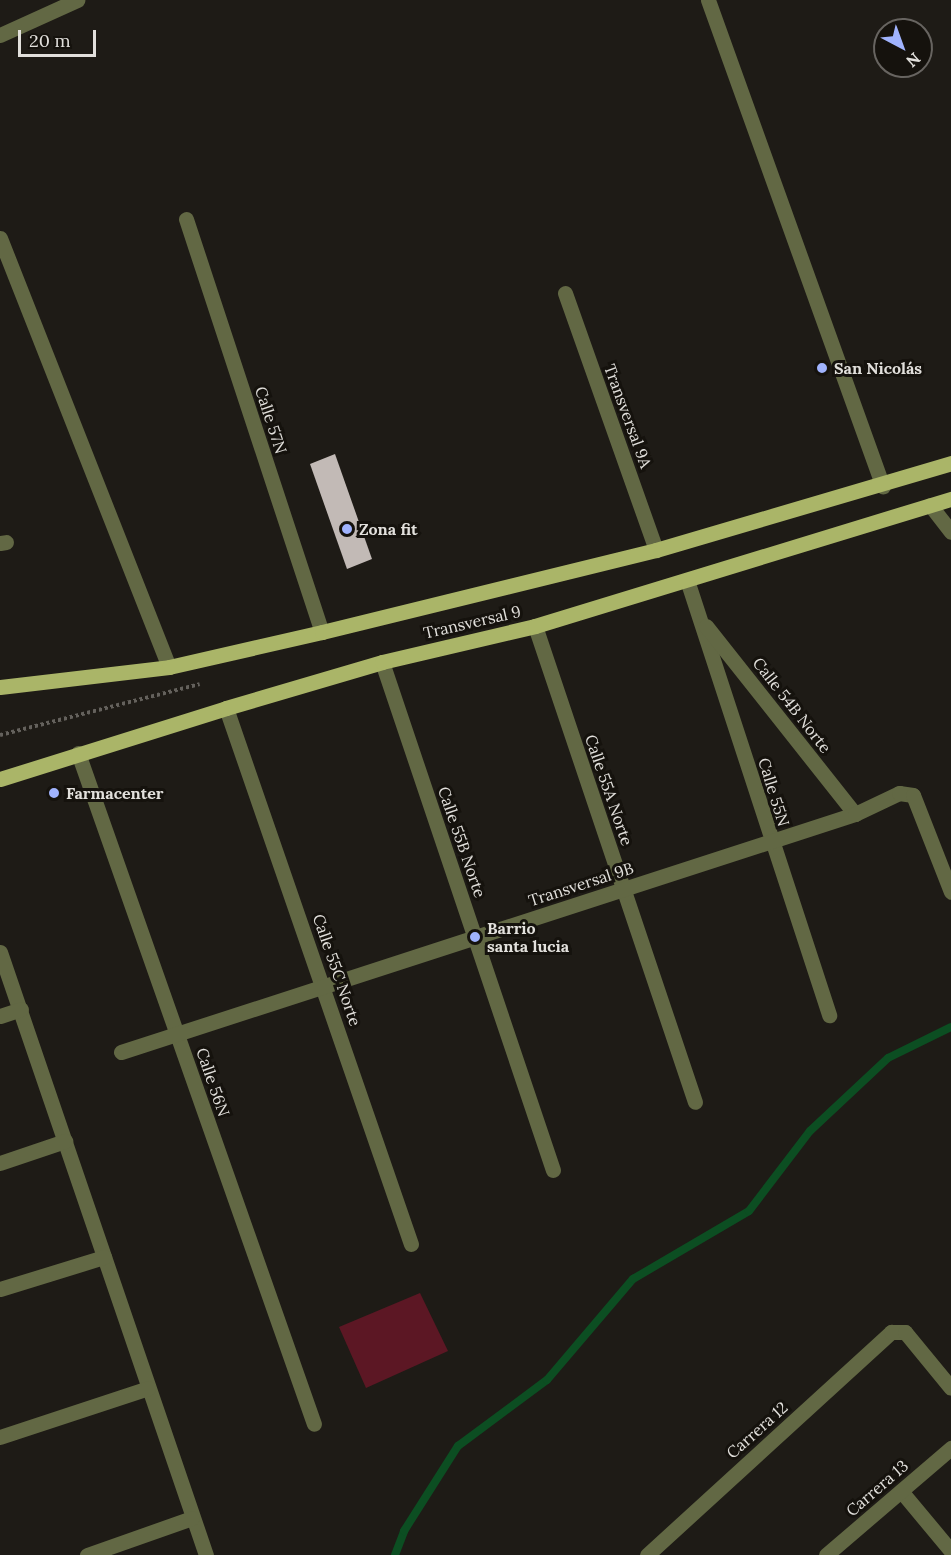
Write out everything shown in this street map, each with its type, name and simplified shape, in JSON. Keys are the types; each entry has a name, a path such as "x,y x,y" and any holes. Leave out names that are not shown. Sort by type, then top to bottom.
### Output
{"main road":[{"name":"Transversal 9","path":"0,687 170,667 322,632 656,550 883,486 951,464"},
{"name":"Transversal 9","path":"0,778 382,662 535,626 951,499"}],"street":[{"path":"0,35 77,0"},
{"path":"708,0 883,486"},
{"name":"Calle 57N","path":"186,219 322,632"},
{"path":"0,238 170,667"},
{"name":"Transversal 9A","path":"565,293 656,550"},
{"path":"930,505 951,532"},
{"name":"Calle 55N","path":"687,580 828,1015"},
{"name":"Calle 54B Norte","path":"701,619 855,814"},
{"name":"Calle 55A Norte","path":"535,626 695,1102"},
{"name":"Calle 55B Norte","path":"382,662 554,1170"},
{"name":"Calle 55C Norte","path":"226,708 411,1244"},
{"name":"Calle 56N","path":"78,753 314,1424"},
{"name":"Transversal 9B","path":"121,1052 855,814 899,793 913,795 951,892"},
{"path":"0,952 206,1555"},
{"path":"0,1016 21,1009"},
{"path":"0,1163 65,1142"},
{"path":"0,1289 104,1257"},
{"name":"Carrera 12","path":"647,1555 891,1332 905,1332 951,1388"},
{"path":"0,1437 148,1388"},
{"name":"Carrera 13","path":"826,1555 951,1448"},
{"path":"901,1491 951,1551"},
{"path":"87,1555 192,1518"}],"shaded area":[{"path":"420,1293 448,1351 366,1388 339,1327"}],"building":[{"name":"Zona fit","path":"335,454 372,559 347,569 310,464"}],"waterway":[{"path":"395,1555 404,1531 458,1446 547,1380 633,1279 749,1211 810,1131 888,1058 951,1027"}],"place":[{"name":"San Nicolás","path":"822,368"},
{"name":"Zona fit","path":"347,529"},
{"name":"Farmacenter","path":"54,793"},
{"name":"Barrio santa lucia","path":"475,937"}]}
